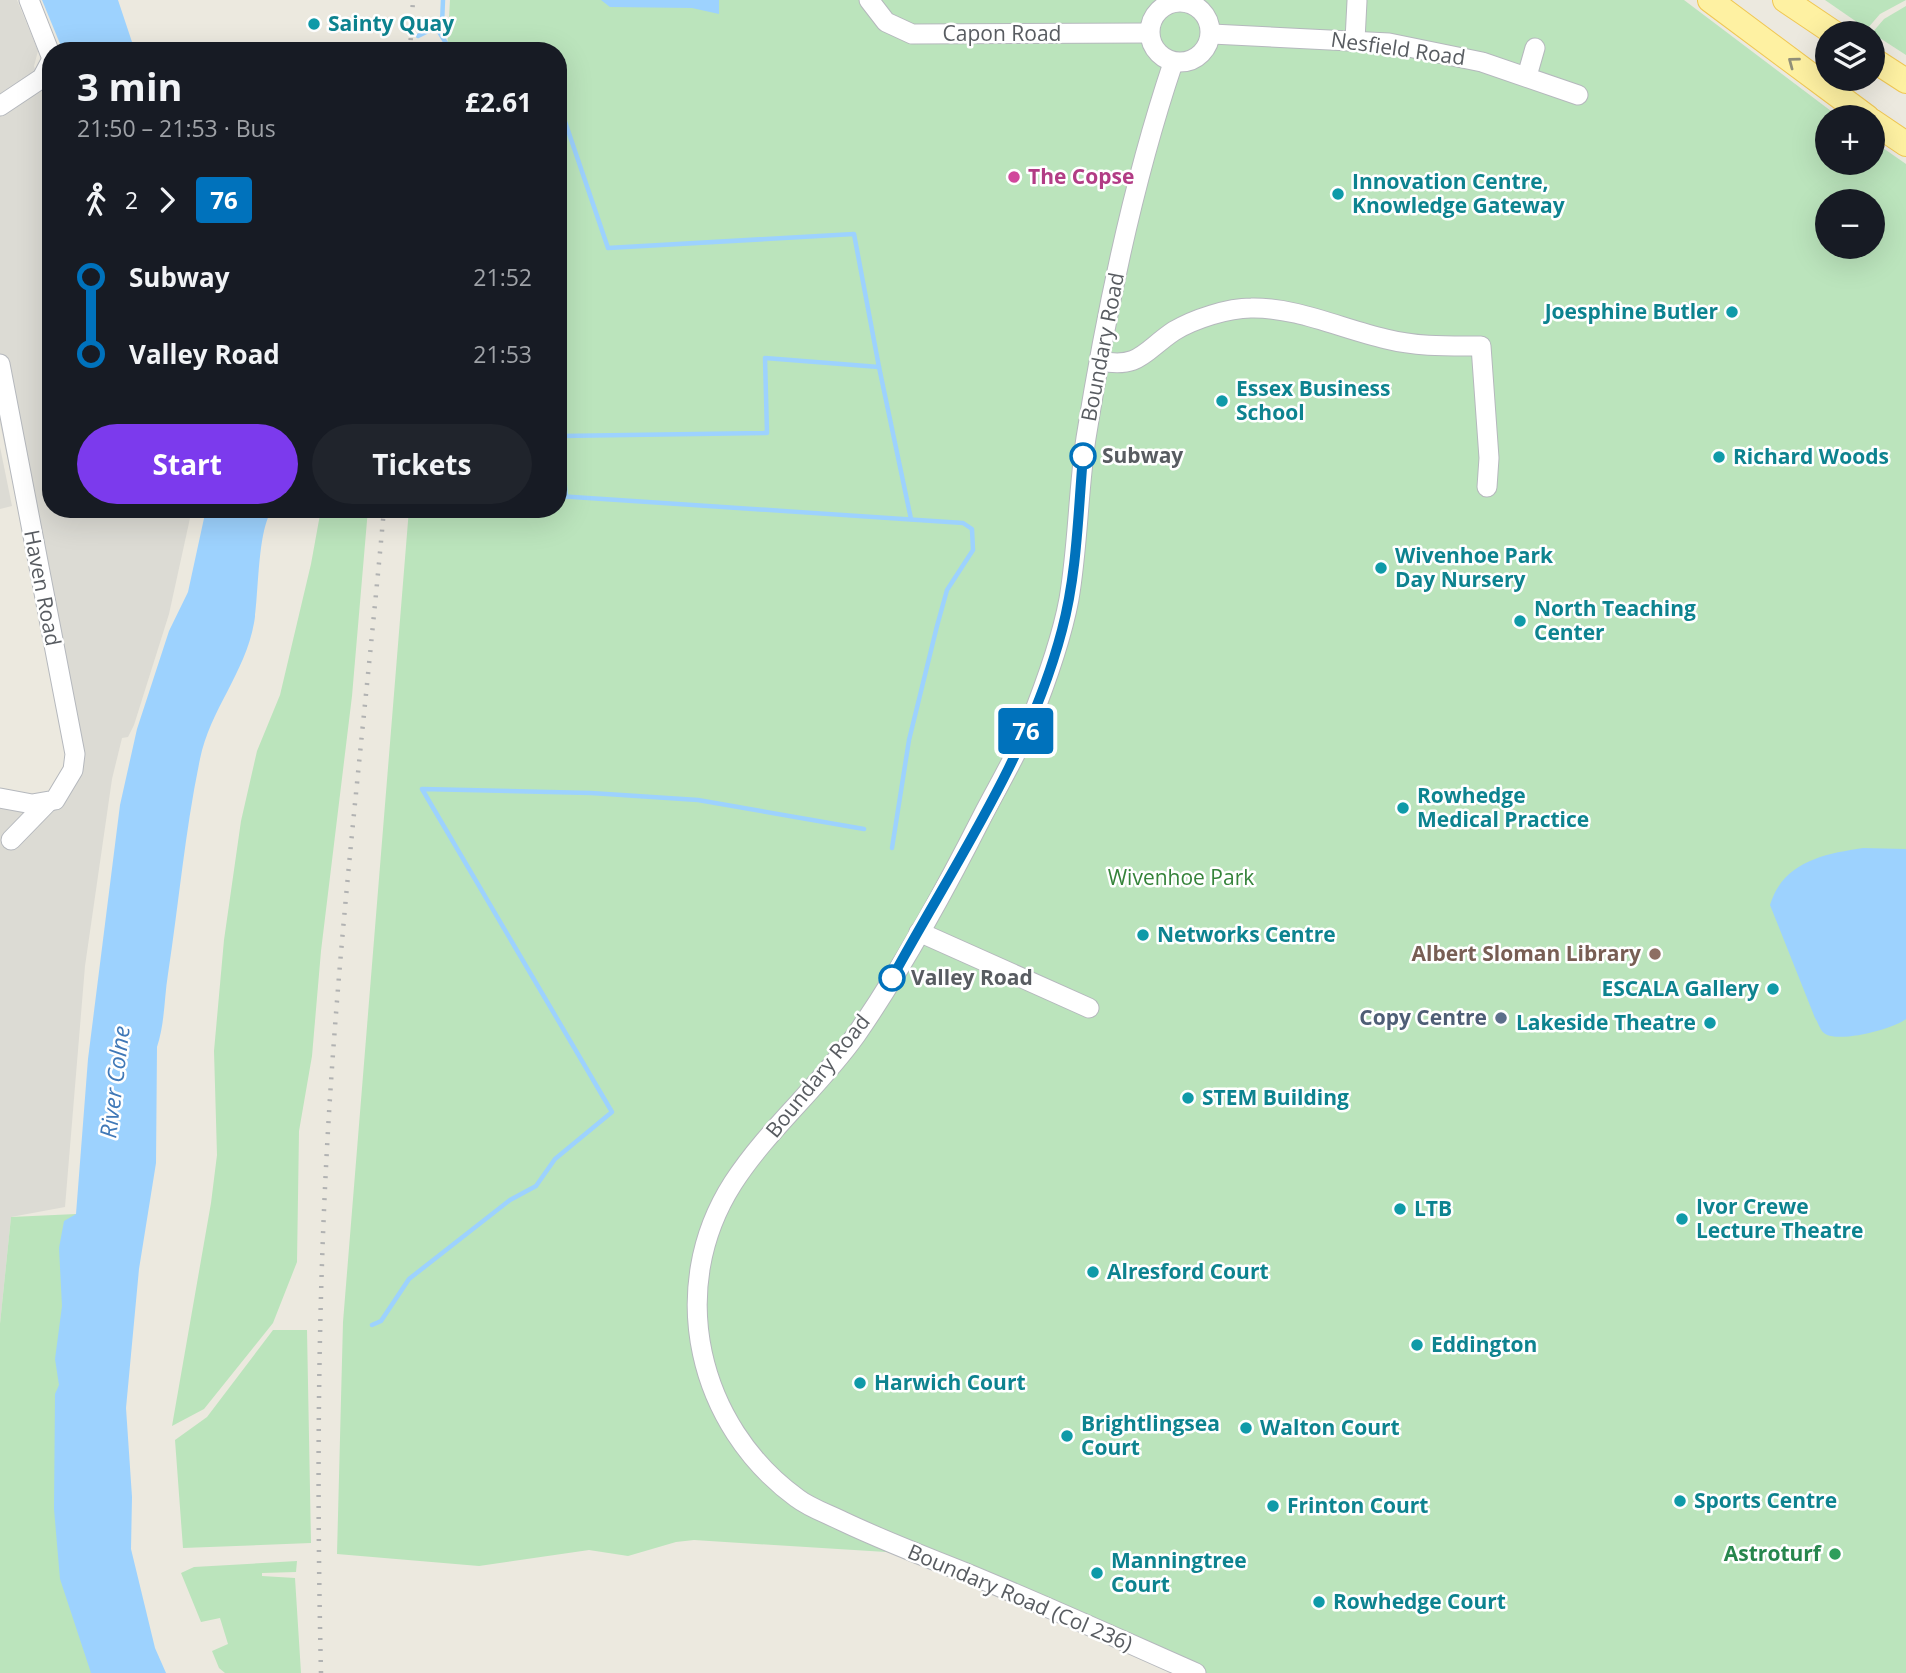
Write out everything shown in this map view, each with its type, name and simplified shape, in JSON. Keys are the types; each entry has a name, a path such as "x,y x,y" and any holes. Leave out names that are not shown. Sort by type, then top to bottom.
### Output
{"main road":[{"path":"1710,0 1851,105"},
{"path":"1785,0 1817,21"},
{"path":"1885,67 1906,81"},
{"path":"1885,130 1906,144"}],"street":[{"path":"29,0 45,42"},
{"name":"Capon Road","path":"869,0 886,22 912,34 1005,43 1149,33"},
{"path":"1184,1 1203,13 1212,34 1198,56 1173,63 1156,51 1149,33 1156,14 1168,5 1184,1"},
{"path":"1355,40 1357,1"},
{"name":"Nesfield Road","path":"1212,34 1355,40 1457,56 1527,76 1578,95"},
{"path":"1527,76 1535,48"},
{"name":"Boundary Road","path":"882,1540 799,1500 750,1456 714,1394 698,1339 696,1302 712,1230 731,1186 752,1157 853,1040 919,932 1028,728 1062,631 1073,571 1083,456 1100,361 1128,219 1173,63"},
{"path":"0,106 36,83 42,73"},
{"path":"1100,361 1120,365 1137,359 1176,330 1214,316 1250,308 1314,318 1421,347 1481,346 1489,458 1488,487"},
{"name":"Haven Road","path":"0,364 75,754 74,770 64,789 11,840"},
{"path":"0,798 32,804 48,802"},
{"path":"919,932 1089,1008"},
{"name":"Boundary Road (Col 236)","path":"882,1540 1001,1587 1196,1673"}],"shaded area":[{"path":"0,0 17,0 38,51 34,66 40,87 42,86 42,518 190,518 169,614 134,725 128,737 122,738 112,779 85,966 65,1207 11,1217 0,1324 0,798 48,802 73,770 0,423"},
{"path":"0,447 12,506 0,509"}],"green space":[{"name":"Wivenhoe Park","path":"450,0 1684,0 1823,105 1815,105 1815,175 1885,175 1885,149 1906,164 1906,1673 1196,1673 918,1554 694,1540 676,1542 628,1556 589,1550 479,1566 337,1554 343,1322 408,518 567,518 567,42 448,42"},
{"path":"1825,0 1906,0 1880,14 1874,21 1855,21"},
{"path":"1906,6 1906,55 1885,41 1884,19"},
{"path":"319,518 367,518 352,696 321,951 312,1056 299,1131 297,1262 273,1323 204,1409 172,1426 217,1155 214,1051 224,940 241,821 257,751 280,695"},
{"path":"76,1214 116,1673 0,1673 0,1324 11,1217"},
{"path":"273,1330 307,1330 311,1543 183,1548 175,1440 207,1417"},
{"path":"297,1561 296,1572 262,1573 262,1576 295,1578 301,1673 225,1673 219,1668 212,1651 228,1644 220,1618 201,1622 181,1573 194,1567"}],"water":[{"path":"42,0 118,0 132,42 59,42"},
{"path":"601,0 719,0 719,14 692,8 610,7"},
{"name":"River Colne","path":"204,518 268,518 259,564 256,612 250,641 211,724 200,759 157,1047 156,1163 139,1269 126,1408 132,1497 131,1549 155,1648 166,1673 91,1673 60,1579 54,1509 55,1394 59,1385 55,1359 62,1306 59,1248 64,1221 76,1214 88,1059 120,805 137,729 169,631 188,592"},
{"path":"1863,848 1906,849 1906,1019 1865,1034 1831,1036 1823,1032 1815,1018 1770,905 1784,879 1806,863 1833,853"}],"waterway":[{"path":"418,36 442,24 443,0"},
{"path":"436,27 445,42"},
{"path":"567,127 608,248 854,234 879,367 765,358 767,433 567,436"},
{"path":"879,367 911,519"},
{"path":"567,497 963,523 972,529 973,550 947,590 937,626 909,740 892,848"},
{"path":"372,1325 381,1321 409,1279 510,1200 536,1186 555,1159 612,1112 422,789 591,793 698,800 864,829"}],"railway":[{"path":"411,42 413,0"},
{"path":"321,1673 320,1357 329,1119 345,907 383,518"}],"bus line":[{"name":"76","path":"892,978 955,869 1028,728 1062,631 1069,599 1083,456"}],"place":[{"name":"Sainty Quay","path":"314,24"},
{"name":"The Copse","path":"1014,177"},
{"name":"Innovation Centre, Knowledge Gateway","path":"1338,194"},
{"name":"Joesphine Butler","path":"1732,312"},
{"name":"Essex Business School","path":"1222,401"},
{"name":"Subway","path":"1083,456"},
{"name":"Richard Woods","path":"1719,457"},
{"name":"Wivenhoe Park Day Nursery","path":"1381,568"},
{"name":"North Teaching Center","path":"1520,621"},
{"name":"Rowhedge Medical Practice","path":"1403,808"},
{"name":"Networks Centre","path":"1143,935"},
{"name":"Albert Sloman Library","path":"1655,954"},
{"name":"Valley Road","path":"892,978"},
{"name":"ESCALA Gallery","path":"1773,989"},
{"name":"Copy Centre","path":"1501,1018"},
{"name":"Lakeside Theatre","path":"1710,1023"},
{"name":"STEM Building","path":"1188,1098"},
{"name":"LTB","path":"1400,1209"},
{"name":"Ivor Crewe Lecture Theatre","path":"1682,1219"},
{"name":"Alresford Court","path":"1093,1272"},
{"name":"Eddington","path":"1417,1345"},
{"name":"Harwich Court","path":"860,1383"},
{"name":"Walton Court","path":"1246,1428"},
{"name":"Brightlingsea Court","path":"1067,1436"},
{"name":"Sports Centre","path":"1680,1501"},
{"name":"Frinton Court","path":"1273,1506"},
{"name":"Astroturf","path":"1835,1554"},
{"name":"Manningtree Court","path":"1097,1573"},
{"name":"Rowhedge Court","path":"1319,1602"}]}
